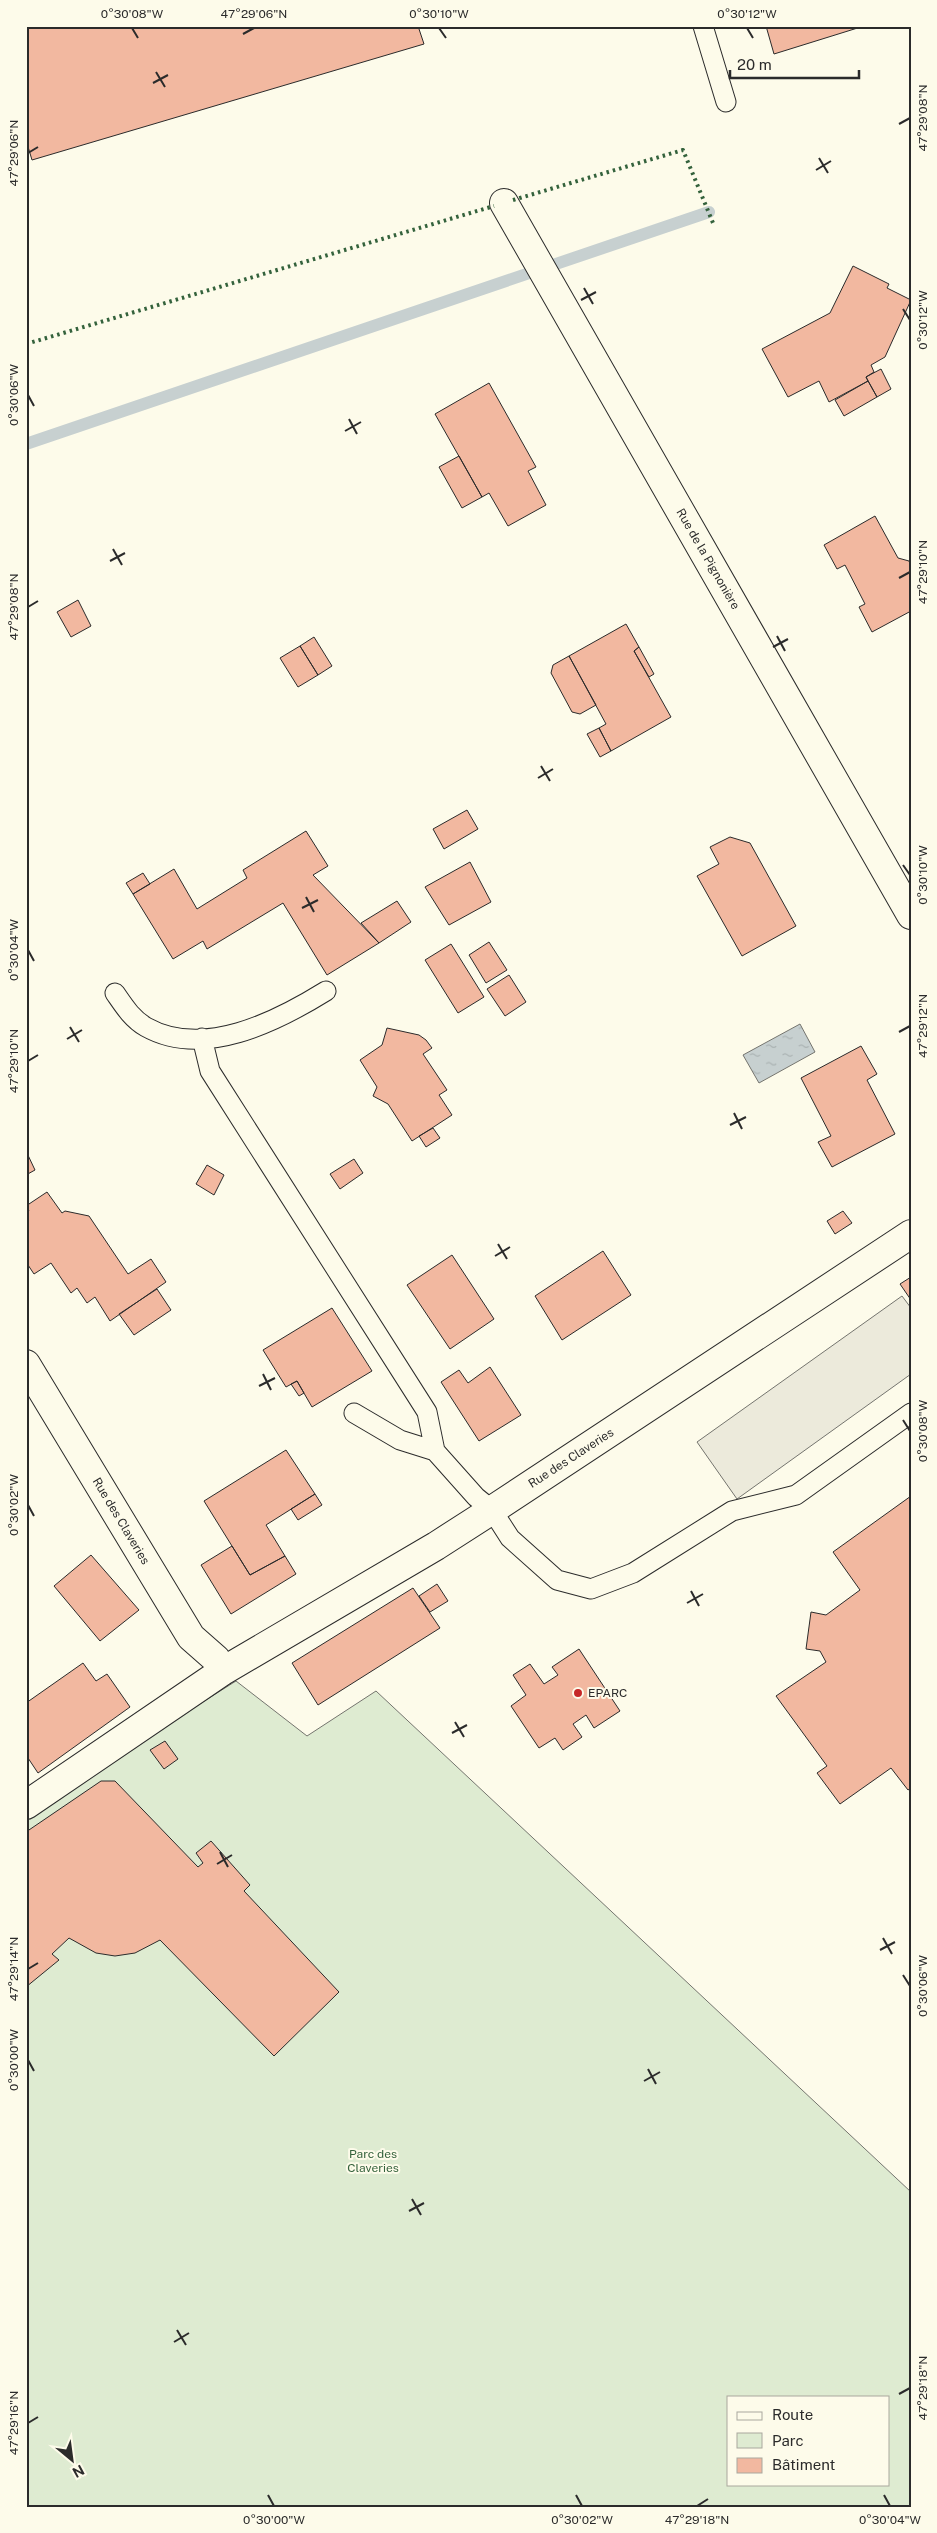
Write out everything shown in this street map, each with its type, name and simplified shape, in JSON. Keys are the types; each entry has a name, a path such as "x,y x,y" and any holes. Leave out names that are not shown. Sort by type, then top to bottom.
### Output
{"street":[{"name":"Rue de la Pignonière","path":"504,202 911,915"},
{"name":"Rue des Claveries","path":"26,1804 223,1671 436,1546 492,1510 911,1234"},
{"name":"Rue des Claveries","path":"26,1364 191,1637 216,1659 223,1671"}],"lane":[{"path":"704,26 726,102"},
{"path":"115,993 128,1012 144,1026 165,1035 184,1039 237,1032 268,1022 298,1008 326,991"},
{"path":"202,1038 210,1071 427,1412 435,1451 476,1497 492,1510 510,1538 557,1580 591,1589 632,1573 732,1511 796,1495 911,1413"},
{"path":"354,1413 400,1440 435,1451"}],"green space":[{"name":"Parc des Claveries","path":"236,1681 307,1736 376,1691 911,2192 911,2507 26,2507 26,1813"}],"shaded area":[{"path":"902,1296 911,1308 911,1374 737,1499 697,1442"}],"water":[{"path":"800,1024 815,1052 759,1083 743,1055"}],"building":[{"path":"26,26 418,26 424,44 32,160 26,140"},
{"path":"766,26 864,26 774,54"},
{"path":"853,266 889,284 887,288 911,300 885,357 871,365 874,372 866,377 868,381 829,402 819,381 788,397 762,349 830,313"},
{"path":"881,369 891,389 877,397 866,377"},
{"path":"868,381 877,397 844,416 835,400"},
{"path":"489,383 536,467 528,471 546,505 508,526 489,493 482,497 435,414"},
{"path":"459,456 482,497 462,508 439,467"},
{"path":"875,516 898,558 909,561 911,565 911,611 872,632 859,607 865,604 845,565 837,569 824,545"},
{"path":"78,600 91,626 71,637 57,612"},
{"path":"626,624 639,647 634,651 671,717 611,751 599,728 606,724 569,656"},
{"path":"314,637 332,666 318,675 300,646"},
{"path":"300,646 318,675 298,687 280,658"},
{"path":"639,647 654,674 649,677 634,651"},
{"path":"569,656 596,705 580,714 572,712 551,673 553,665"},
{"path":"599,728 611,751 600,757 587,734"},
{"path":"467,810 478,829 444,849 433,829"},
{"path":"306,831 328,866 313,875 379,943 327,975 283,903 207,949 203,941 173,959 133,894 174,869 197,909 247,878 243,870"},
{"path":"730,837 750,843 796,926 742,956 697,876 719,864 710,847"},
{"path":"470,862 491,902 449,925 425,887"},
{"path":"143,873 150,884 133,894 126,883"},
{"path":"397,901 411,922 379,943 361,923"},
{"path":"489,942 507,970 486,983 469,955"},
{"path":"451,944 484,997 458,1013 425,960"},
{"path":"509,975 526,1002 505,1016 487,989"},
{"path":"387,1028 419,1035 426,1040 432,1048 423,1054 447,1090 439,1095 452,1115 412,1141 388,1104 373,1096 377,1087 360,1060 382,1045"},
{"path":"861,1046 877,1074 867,1080 895,1134 832,1167 818,1142 831,1136 801,1078"},
{"path":"433,1128 440,1138 426,1147 419,1136"},
{"path":"26,1151 35,1170 26,1175"},
{"path":"354,1159 363,1173 340,1189 330,1174"},
{"path":"207,1165 224,1175 214,1195 196,1184"},
{"path":"47,1192 62,1213 65,1211 89,1216 128,1274 151,1259 166,1282 110,1321 95,1297 87,1303 77,1288 71,1293 51,1263 34,1274 26,1262 26,1213 29,1211 26,1206"},
{"path":"843,1211 852,1223 835,1234 827,1221"},
{"path":"603,1251 631,1295 562,1340 535,1296"},
{"path":"452,1255 494,1319 450,1349 407,1285"},
{"path":"911,1277 911,1300 900,1284"},
{"path":"157,1289 171,1310 134,1335 119,1314"},
{"path":"332,1308 372,1371 312,1407 297,1381 286,1387 263,1350"},
{"path":"490,1367 521,1415 479,1441 441,1382 459,1370 468,1383"},
{"path":"297,1381 304,1393 299,1396 291,1384"},
{"path":"286,1450 315,1494 266,1525 285,1556 250,1575 204,1501"},
{"path":"315,1494 322,1505 298,1520 291,1509"},
{"path":"911,1496 911,1788 908,1790 891,1768 840,1804 817,1773 827,1766 776,1696 826,1662 820,1651 806,1649 811,1612 826,1615 860,1590 833,1552"},
{"path":"232,1546 250,1575 285,1556 296,1574 231,1614 201,1565"},
{"path":"91,1555 139,1610 100,1641 54,1586"},
{"path":"437,1584 448,1601 430,1612 419,1596"},
{"path":"413,1588 440,1628 318,1705 292,1663"},
{"path":"579,1649 620,1711 594,1728 586,1715 573,1724 582,1737 563,1750 555,1738 539,1748 511,1706 526,1695 513,1675 530,1664 544,1684 558,1675 552,1667"},
{"path":"83,1663 96,1681 107,1674 130,1707 38,1773 26,1755 26,1703"},
{"path":"165,1741 178,1759 164,1769 150,1750"},
{"path":"101,1781 115,1781 198,1867 203,1863 196,1853 211,1841 250,1885 244,1891 339,1992 274,2056 160,1940 135,1953 115,1956 96,1953 69,1938 52,1954 59,1960 26,1987 26,1832"}],"waterway":[{"path":"26,444 709,212"}],"hedge":[{"path":"513,200 683,150 713,223"},
{"path":"26,344 494,206"}],"place":[{"name":"EPARC","path":"578,1693"}]}
